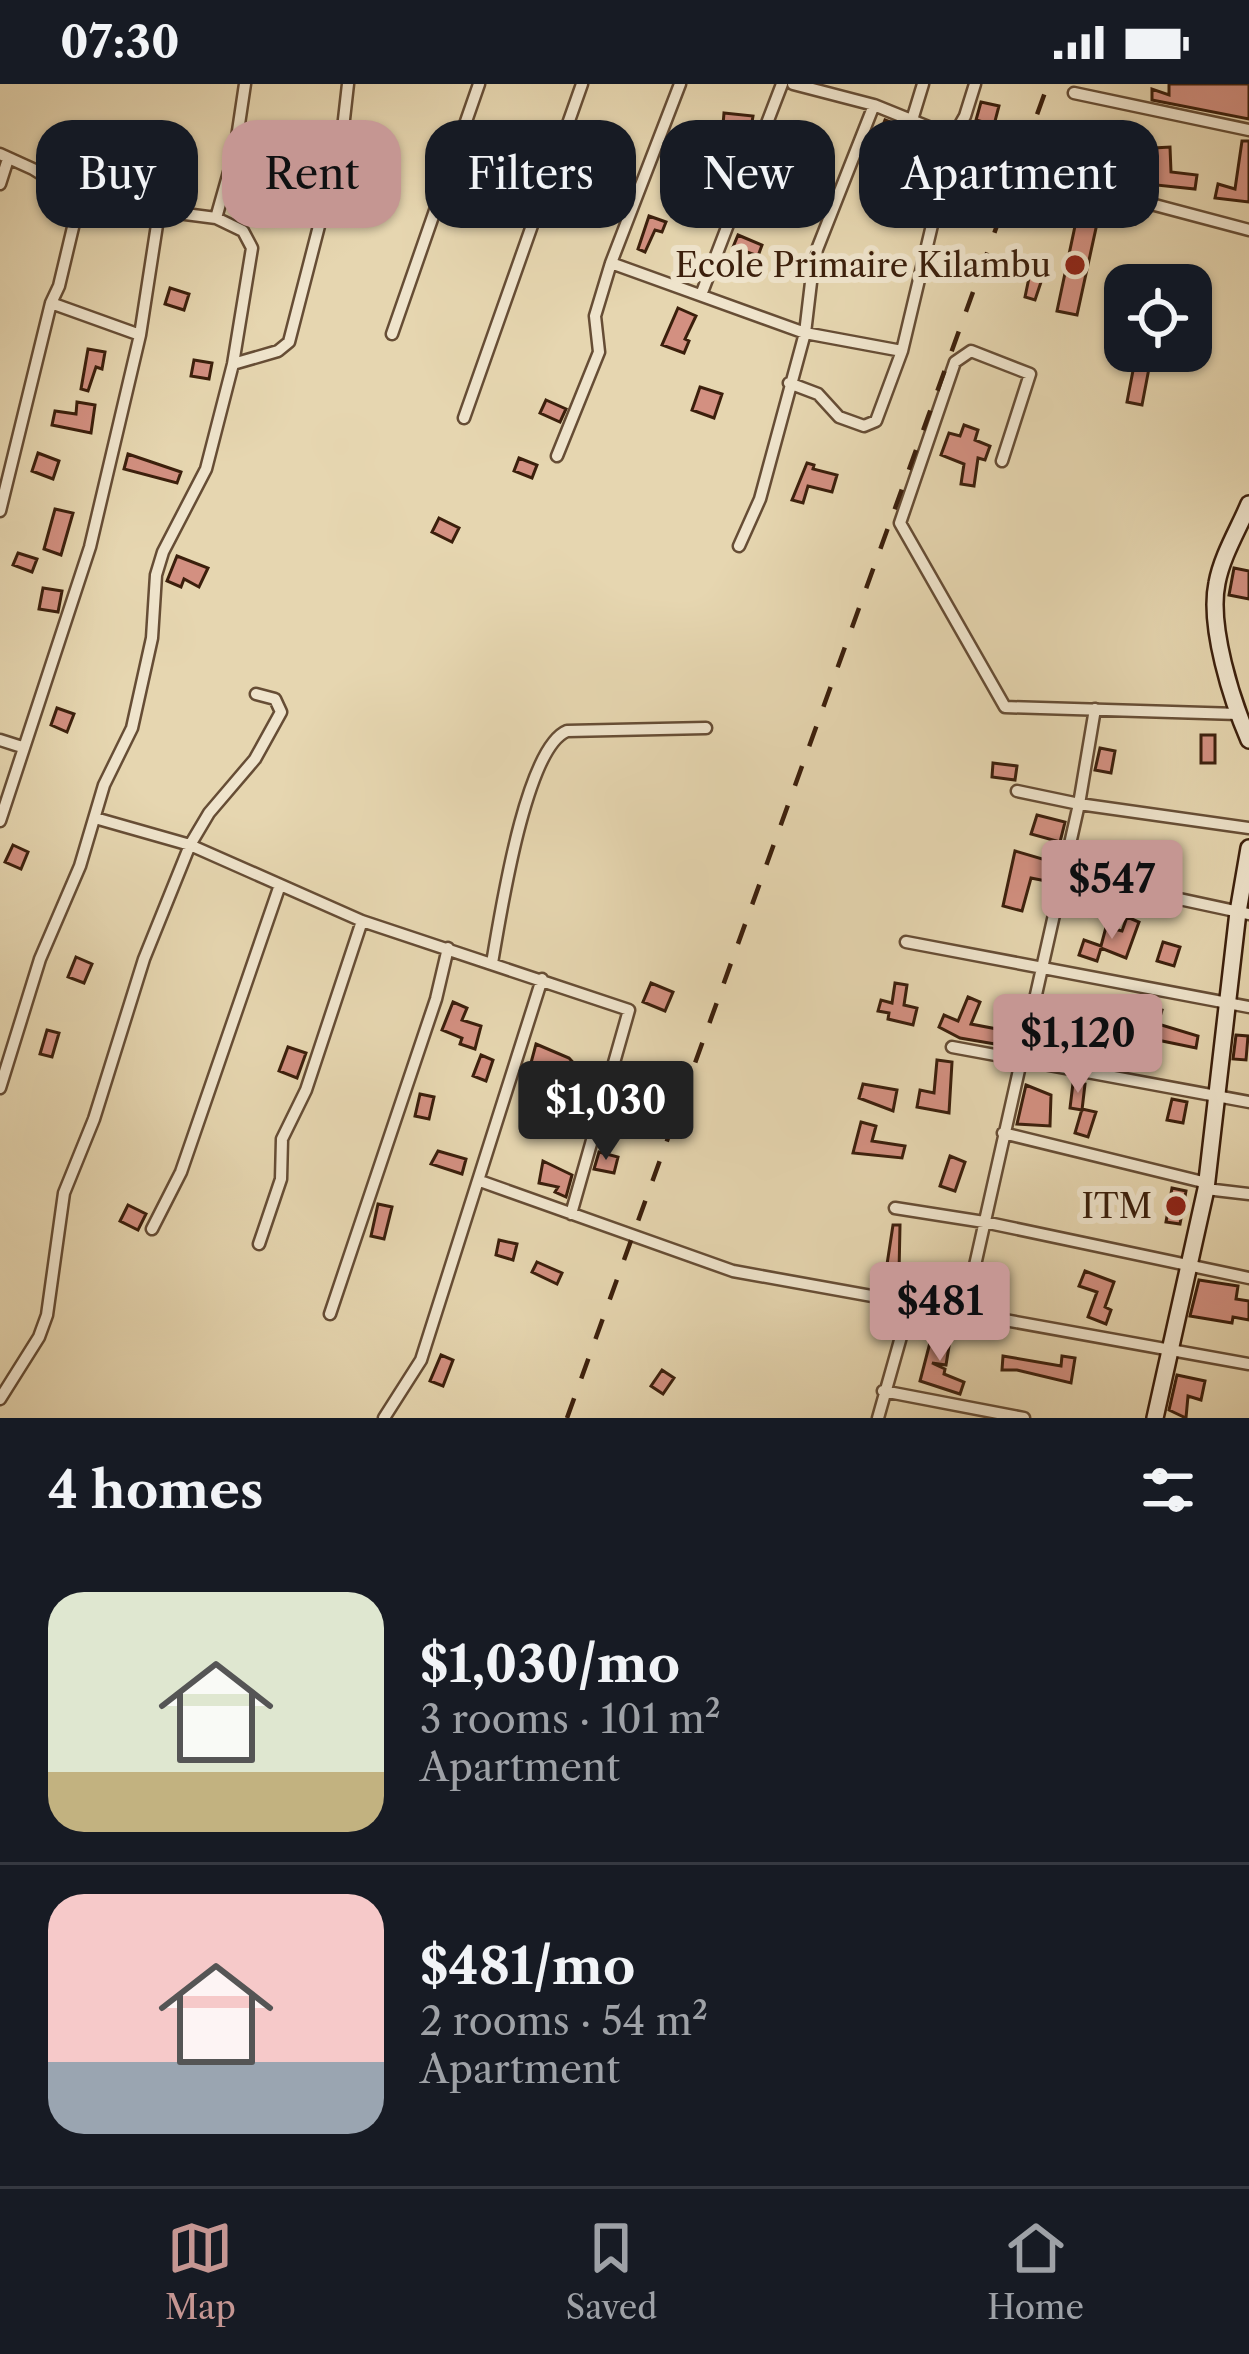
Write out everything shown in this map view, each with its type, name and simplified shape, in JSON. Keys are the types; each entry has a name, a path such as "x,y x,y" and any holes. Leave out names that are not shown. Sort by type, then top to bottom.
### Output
{"street":[{"path":"216,218 235,151 245,84"},
{"path":"233,364 278,351 289,342 342,137 348,84"},
{"path":"392,334 479,84"},
{"path":"464,418 583,84"},
{"path":"557,456 598,352 595,316 611,263 680,84"},
{"path":"701,295 782,84"},
{"path":"793,84 831,89 912,120 923,84"},
{"path":"963,120 975,84"},
{"path":"1074,93 1249,130"},
{"path":"739,546 760,499 806,333 814,257 874,105"},
{"path":"0,184 4,156 36,174"},
{"path":"1159,206 1249,230"},
{"path":"0,1088 40,959 104,785 135,716 152,638 156,575 206,470 233,364 253,248 243,231 216,218 198,216"},
{"path":"0,511 73,228"},
{"path":"0,821 90,547 140,334 157,228"},
{"path":"789,383 818,394 839,417 871,426 902,351 931,228"},
{"path":"611,263 806,333 902,351"},
{"path":"51,303 140,334"},
{"path":"1002,460 1030,374 971,351 964,353 955,362 901,527 1005,707 1238,714"},
{"path":"1249,504 1216,587 1217,627 1249,740"},
{"path":"0,1399 47,1316 64,1193 94,1119 144,959 190,845 255,759 281,712 275,699 256,694"},
{"path":"964,1314 1079,804 1095,710"},
{"path":"492,963 514,847 543,759 558,734 567,730 706,728"},
{"path":"0,740 22,747"},
{"path":"1017,791 1249,828"},
{"path":"95,818 190,845 362,921 623,1007 629,1014 571,1214"},
{"path":"1155,1418 1206,1186 1249,848"},
{"path":"1063,874 1243,913"},
{"path":"152,1229 181,1172 280,885"},
{"path":"259,1244 280,1179 282,1139 306,1090 362,921"},
{"path":"906,942 1249,1007"},
{"path":"330,1313 436,999 448,948"},
{"path":"384,1418 421,1360 542,979"},
{"path":"952,1047 1249,1102"},
{"path":"1004,1133 1249,1194"},
{"path":"480,1181 733,1271 1249,1364"},
{"path":"896,1208 1249,1278"},
{"path":"878,1418 910,1305"},
{"path":"883,1391 1024,1418"}],"building":[{"path":"1169,84 1249,84 1249,119 1152,100 1152,89 1169,95"},
{"path":"981,102 999,106 995,120 976,120"},
{"path":"724,113 753,116 752,120 723,120"},
{"path":"1242,141 1249,141 1249,202 1215,198 1218,184 1235,189"},
{"path":"1170,147 1171,172 1197,175 1195,189 1159,185 1159,148"},
{"path":"649,216 660,220 662,232 655,230 645,252 638,249"},
{"path":"1075,228 1096,228 1077,315 1057,311"},
{"path":"738,235 762,245 758,256 733,247"},
{"path":"1030,273 1043,276 1035,300 1025,297"},
{"path":"170,288 189,294 184,310 165,304"},
{"path":"678,308 696,316 684,353 662,345"},
{"path":"88,349 105,352 102,369 96,367 88,391 81,389"},
{"path":"194,360 212,363 209,379 191,376"},
{"path":"1133,372 1148,372 1142,405 1127,402"},
{"path":"700,387 722,394 714,418 692,410"},
{"path":"546,400 566,409 560,422 540,413"},
{"path":"77,402 95,405 91,433 52,425 55,411 76,414"},
{"path":"964,425 978,430 975,440 990,446 985,460 978,458 974,486 961,484 964,464 941,455 949,433 960,436"},
{"path":"38,453 59,461 53,479 32,471"},
{"path":"128,454 181,472 177,483 124,469"},
{"path":"519,458 537,465 532,478 514,471"},
{"path":"807,463 837,475 832,492 808,486 803,503 792,500"},
{"path":"55,509 73,513 61,555 44,549"},
{"path":"439,518 459,528 452,542 432,532"},
{"path":"18,553 37,559 32,572 13,565"},
{"path":"177,556 208,568 199,587 184,579 181,587 167,581"},
{"path":"1234,568 1249,571 1249,599 1229,595"},
{"path":"43,588 62,591 58,612 39,609"},
{"path":"57,708 74,714 67,732 51,725"},
{"path":"1201,735 1215,735 1215,763 1201,763"},
{"path":"1100,748 1115,751 1111,773 1095,770"},
{"path":"993,763 1017,766 1015,780 992,777"},
{"path":"1037,815 1065,822 1060,842 1031,834"},
{"path":"13,845 28,852 21,869 5,862"},
{"path":"1015,851 1056,863 1051,882 1031,878 1022,911 1003,906"},
{"path":"1127,917 1139,922 1126,958 1101,948 1097,961 1079,955 1084,940 1101,946 1106,927 1122,931"},
{"path":"1163,942 1180,947 1174,966 1157,961"},
{"path":"76,957 92,964 84,983 68,977"},
{"path":"651,983 673,992 665,1011 643,1002"},
{"path":"895,983 907,985 904,1005 917,1008 913,1025 888,1019 889,1013 878,1011 881,1000 892,1003"},
{"path":"968,997 980,1002 971,1024 997,1029 995,1044 960,1038 939,1027 944,1015 958,1021"},
{"path":"453,1002 467,1008 462,1020 481,1026 475,1049 442,1030"},
{"path":"1147,1006 1162,1010 1158,1024 1198,1036 1196,1048 1138,1036"},
{"path":"47,1030 59,1033 52,1057 40,1054"},
{"path":"1236,1035 1248,1036 1246,1060 1233,1059"},
{"path":"536,1044 569,1058 590,1081 541,1065 535,1091 524,1089"},
{"path":"288,1047 306,1053 297,1078 279,1071"},
{"path":"481,1055 493,1060 486,1081 473,1076"},
{"path":"937,1060 952,1062 949,1113 917,1107 920,1090 934,1093"},
{"path":"1073,1083 1085,1084 1082,1110 1070,1108"},
{"path":"863,1084 897,1090 893,1111 859,1098"},
{"path":"1026,1085 1051,1095 1050,1126 1017,1124"},
{"path":"420,1094 434,1097 429,1119 415,1116"},
{"path":"1172,1099 1187,1102 1183,1123 1167,1120"},
{"path":"1082,1109 1096,1112 1088,1137 1075,1133"},
{"path":"861,1122 876,1126 872,1141 905,1146 902,1158 853,1153"},
{"path":"438,1151 466,1159 462,1174 431,1164"},
{"path":"599,1152 618,1157 614,1173 594,1169"},
{"path":"950,1156 965,1162 955,1191 940,1186"},
{"path":"543,1161 572,1175 566,1197 555,1192 558,1187 539,1183"},
{"name":"ITM","path":"1172,1188 1186,1191 1180,1224 1166,1222"},
{"path":"378,1204 392,1207 384,1239 371,1236"},
{"path":"128,1205 146,1214 138,1230 120,1221"},
{"path":"893,1225 900,1225 899,1273 886,1271"},
{"path":"499,1240 517,1244 513,1260 496,1255"},
{"path":"537,1262 562,1273 557,1284 532,1272"},
{"path":"1085,1271 1114,1282 1105,1307 1111,1310 1106,1324 1088,1317 1097,1292 1079,1286"},
{"path":"1199,1280 1238,1286 1236,1299 1249,1301 1249,1320 1233,1317 1232,1323 1190,1316"},
{"path":"933,1331 951,1334 946,1365 932,1363 964,1382 960,1394 920,1381"},
{"path":"441,1355 453,1360 443,1386 430,1381"},
{"path":"1003,1356 1061,1366 1062,1356 1075,1358 1071,1383 1002,1370"},
{"path":"662,1370 674,1378 663,1394 651,1386"},
{"path":"1177,1375 1205,1381 1201,1400 1188,1396 1186,1418 1169,1410"}],"railway":[{"path":"567,1418 1048,84"}],"place":[{"name":"Ecole Primaire Kilambu","path":"1075,265"},
{"name":"ITM","path":"1176,1206"}]}
